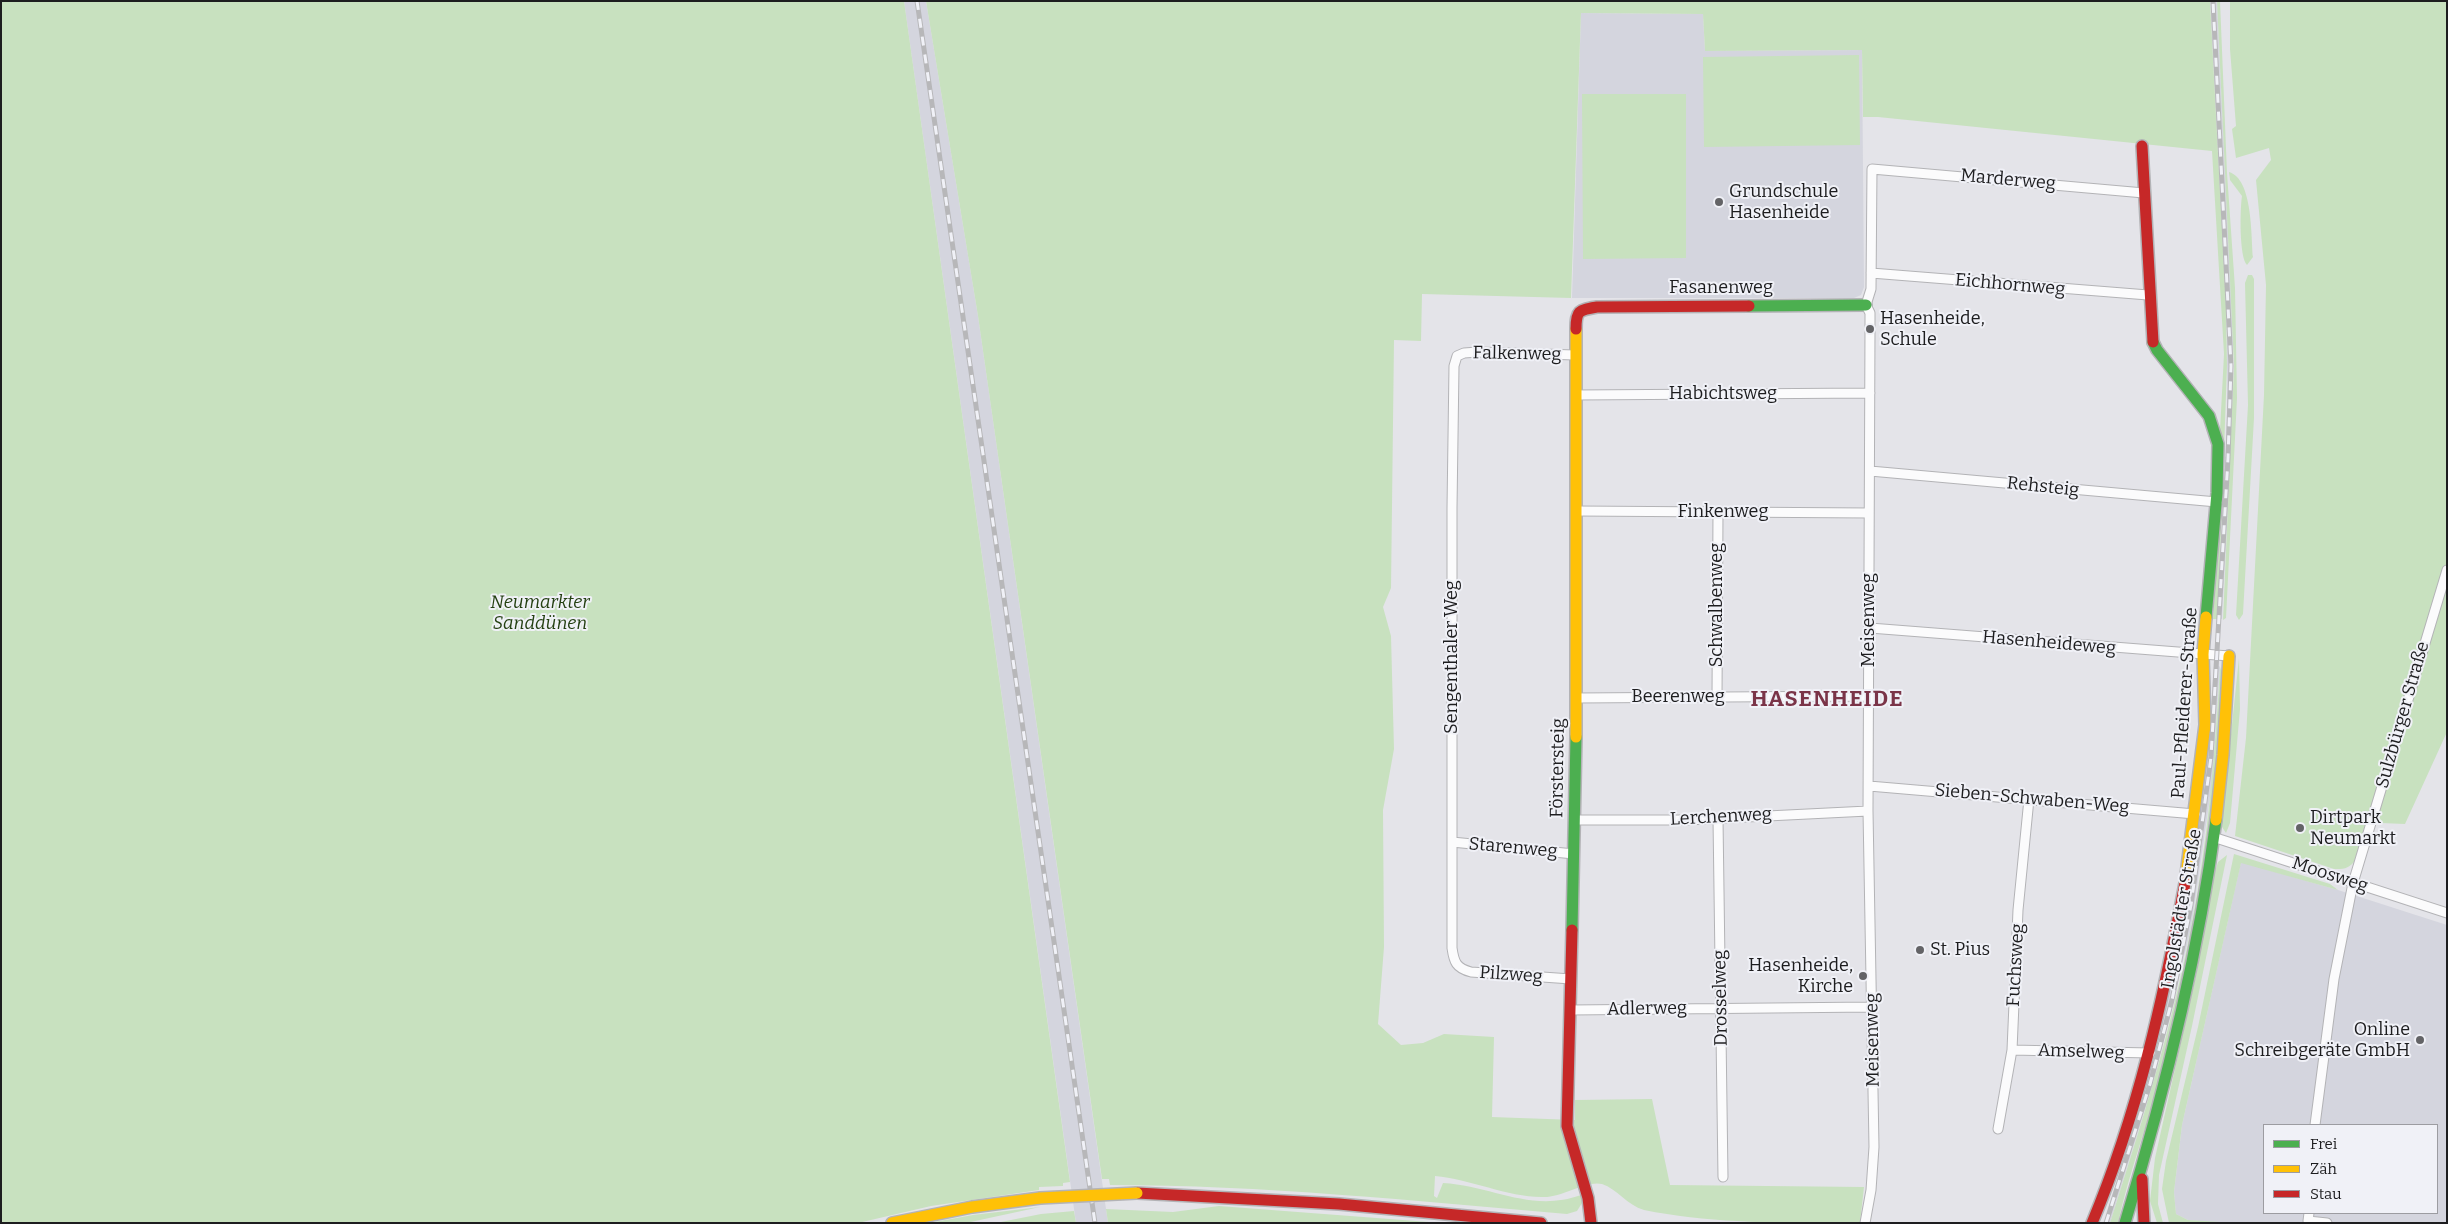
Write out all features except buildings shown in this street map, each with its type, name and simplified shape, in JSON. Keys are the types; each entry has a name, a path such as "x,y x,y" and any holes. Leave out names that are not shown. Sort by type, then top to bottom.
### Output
{"street":[{"name":"Paul-Pfleiderer-Straße","path":"2092,1223 2114,1173 2150,1053 2181,909 2195,814 2205,725 2203,654 2217,502 2218,454 2214,427 2202,407 2154,344 2150,331 2142,146"},
{"name":"Marderweg","path":"1872,168 2144,193"},
{"name":"Meisenweg","path":"1865,1223 1871,1190 1874,1147 1868,811 1870,313 1866,305 1871,294 1872,168"},
{"name":"Eichhornweg","path":"1871,273 2148,295"},
{"name":"Fasanenweg","path":"1578,312 1597,307 1866,305"},
{"name":"Förstersteig","path":"1578,312 1575,320 1577,698 1568,1132 1579,1174 1590,1204 1591,1223"},
{"name":"Falkenweg","path":"1460,354 1478,352 1575,355"},
{"name":"Sengenthaler Weg","path":"1454,962 1452,948 1452,508 1454,366 1456,358 1460,354"},
{"name":"Habichtsweg","path":"1576,395 1870,393"},
{"name":"Rehsteig","path":"1870,471 2217,502"},
{"name":"Finkenweg","path":"1577,511 1869,514"},
{"name":"Schwalbenweg","path":"1717,697 1718,512"},
{"name":"Sulzbürger Straße","path":"2316,1124 2334,979 2353,883 2447,570"},
{"name":"Hasenheideweg","path":"1870,628 2229,656"},
{"name":"Ingolstädter Straße","path":"2125,1223 2144,1164 2184,995 2213,837 2221,778 2229,656"},
{"name":"Beerenweg","path":"1577,698 1868,696"},
{"name":"Sieben-Schwaben-Weg","path":"1869,786 2195,814"},
{"name":"Fuchsweg","path":"1998,1129 2012,1050 2018,918 2028,799"},
{"name":"Lerchenweg","path":"1574,820 1718,819 1868,811"},
{"name":"Drosselweg","path":"1718,819 1723,1177"},
{"name":"Moosweg","path":"2213,837 2447,912"},
{"name":"Starenweg","path":"1452,842 1574,854"},
{"name":"Pilzweg","path":"1454,962 1460,968 1471,972 1571,979"},
{"name":"Adlerweg","path":"1571,1010 1872,1007"},
{"name":"Amselweg","path":"2012,1050 2150,1053"},
{"name":"Ingolstädter Straße","path":"2144,1164 2144,1223"},
{"path":"892,1223 972,1207 1040,1198 1136,1193 1403,1208 1542,1223"},
{"path":"2144,1210 2148,1223"},
{"path":"2309,1214 2308,1221 2327,1223"}],"shaded area":[{"path":"904,1 926,1 978,316 1108,1223 1076,1223"},
{"path":"2210,1 2217,1 2233,336 2233,416 2222,619 2218,619 2227,415 2227,337"},
{"name":"Grundschule Hasenheide","path":"1581,13 1703,14 1705,51 1862,50 1864,287 1861,295 1854,298 1572,298"},
{"path":"2214,661 2220,667 2212,783 2191,928 2153,1084 2110,1223 2104,1223 2153,1062 2210,724"},
{"path":"2241,862 2338,890 2447,925 2447,1223 2209,1222 2188,1220 2176,1214 2174,1192 2182,1125"}],"green space":[{"name":"Neumarkter Sanddünen","path":"1,1 904,1 1070,1182 1063,1183 1063,1186 1039,1187 1039,1190 931,1206 858,1223 1,1223"},
{"path":"926,1 2210,1 2226,306 2227,366 2218,619 2213,619 2223,468 2220,431 2224,354 2212,151 1863,117 1862,50 1705,51 1703,14 1581,13 1571,298 1422,294 1421,341 1394,340 1391,588 1383,607 1391,636 1394,749 1383,810 1384,947 1378,1024 1401,1045 1423,1043 1444,1034 1494,1037 1492,1117 1575,1120 1575,1100 1652,1099 1670,1185 1864,1187 1860,1223 1751,1222 1670,1215 1638,1208 1607,1186 1596,1183 1551,1196 1531,1197 1435,1176 1434,1196 1437,1198 1443,1183 1461,1185 1529,1200 1563,1200 1581,1195 1582,1203 1577,1211 1567,1214 1281,1191 1110,1185 1109,1179 1102,1179 978,316"},
{"path":"2217,1 2220,1 2227,173 2235,288 2237,398 2226,618 2223,620 2234,366"},
{"path":"2230,1 2447,1 2447,732 2405,824 2381,823 2367,819 2354,862 2343,869 2334,869 2235,836 2246,738 2264,395 2266,285 2256,180 2271,160 2269,148 2236,158 2232,129 2236,126 2230,49"},
{"path":"1859,55 1860,145 1704,147 1703,57"},
{"path":"1582,94 1686,94 1686,258 1583,259"},
{"path":"2229,172 2237,177 2243,185 2247,196 2253,257 2247,265 2244,260 2241,243 2242,196 2230,180"},
{"path":"2248,275 2252,275 2254,279 2254,418 2243,614 2239,620 2236,615 2248,405 2245,283"},
{"path":"2239,658 2240,709 2230,823 2226,833 2222,827 2222,820"},
{"path":"2220,667 2222,673 2214,792 2205,861 2190,947 2164,1062 2128,1182 2118,1223 2110,1223 2165,1039 2191,927 2210,797"},
{"path":"2234,854 2330,884 2338,890 2241,863 2182,1125 2174,1192 2176,1214 2188,1220 2235,1223 2169,1223 2162,1189 2166,1161 2198,1027"},
{"path":"2227,855 2159,1175 2158,1204 2163,1223 2157,1223 2150,1201 2155,1158 2197,971 2214,875 2218,862"},
{"path":"1219,1206 1442,1223 1108,1223 1106,1209 1173,1212"},
{"path":"1040,1207 966,1223 929,1223 973,1215"},
{"path":"1074,1211 1076,1223 996,1223 1041,1214"}],"railway":[{"path":"917,1 1095,1223"},
{"path":"2106,1223 2150,1084 2172,1000 2191,905 2211,757 2228,458 2231,366 2213,1"}],"traffic: fast":[{"path":"1749,306 1866,305"},
{"path":"2153,342 2157,350 2209,416 2218,444 2217,493 2206,617"},
{"path":"1572,930 1576,737"},
{"path":"2125,1223 2154,1124 2179,1023 2200,922 2216,820"}],"traffic: slow":[{"path":"1576,329 1576,737"},
{"path":"2185,883 2205,725 2203,654 2206,617"},
{"path":"2216,820 2223,755 2229,656"},
{"path":"1040,1198 1137,1193"},
{"path":"892,1223 972,1207 1040,1198"}],"traffic: jam":[{"path":"2142,146 2153,342"},
{"path":"1576,329 1578,314 1582,310 1597,307 1749,306"},
{"path":"2092,1223 2123,1140 2148,1056 2168,970 2185,883"},
{"path":"1572,930 1567,1126 1588,1198 1591,1223"},
{"path":"2142,1179 2144,1223"},
{"path":"1137,1193 1339,1204 1541,1223"}],"place":[{"name":"Grundschule Hasenheide","path":"1719,202"},
{"name":"Hasenheide, Schule","path":"1870,329"},
{"name":"Dirtpark Neumarkt","path":"2300,828"},
{"name":"St. Pius","path":"1920,950"},
{"name":"Hasenheide, Kirche","path":"1863,976"},
{"name":"Online Schreibgeräte GmbH","path":"2420,1040"}],"district":[{"name":"HASENHEIDE","path":"1827,700"}]}
